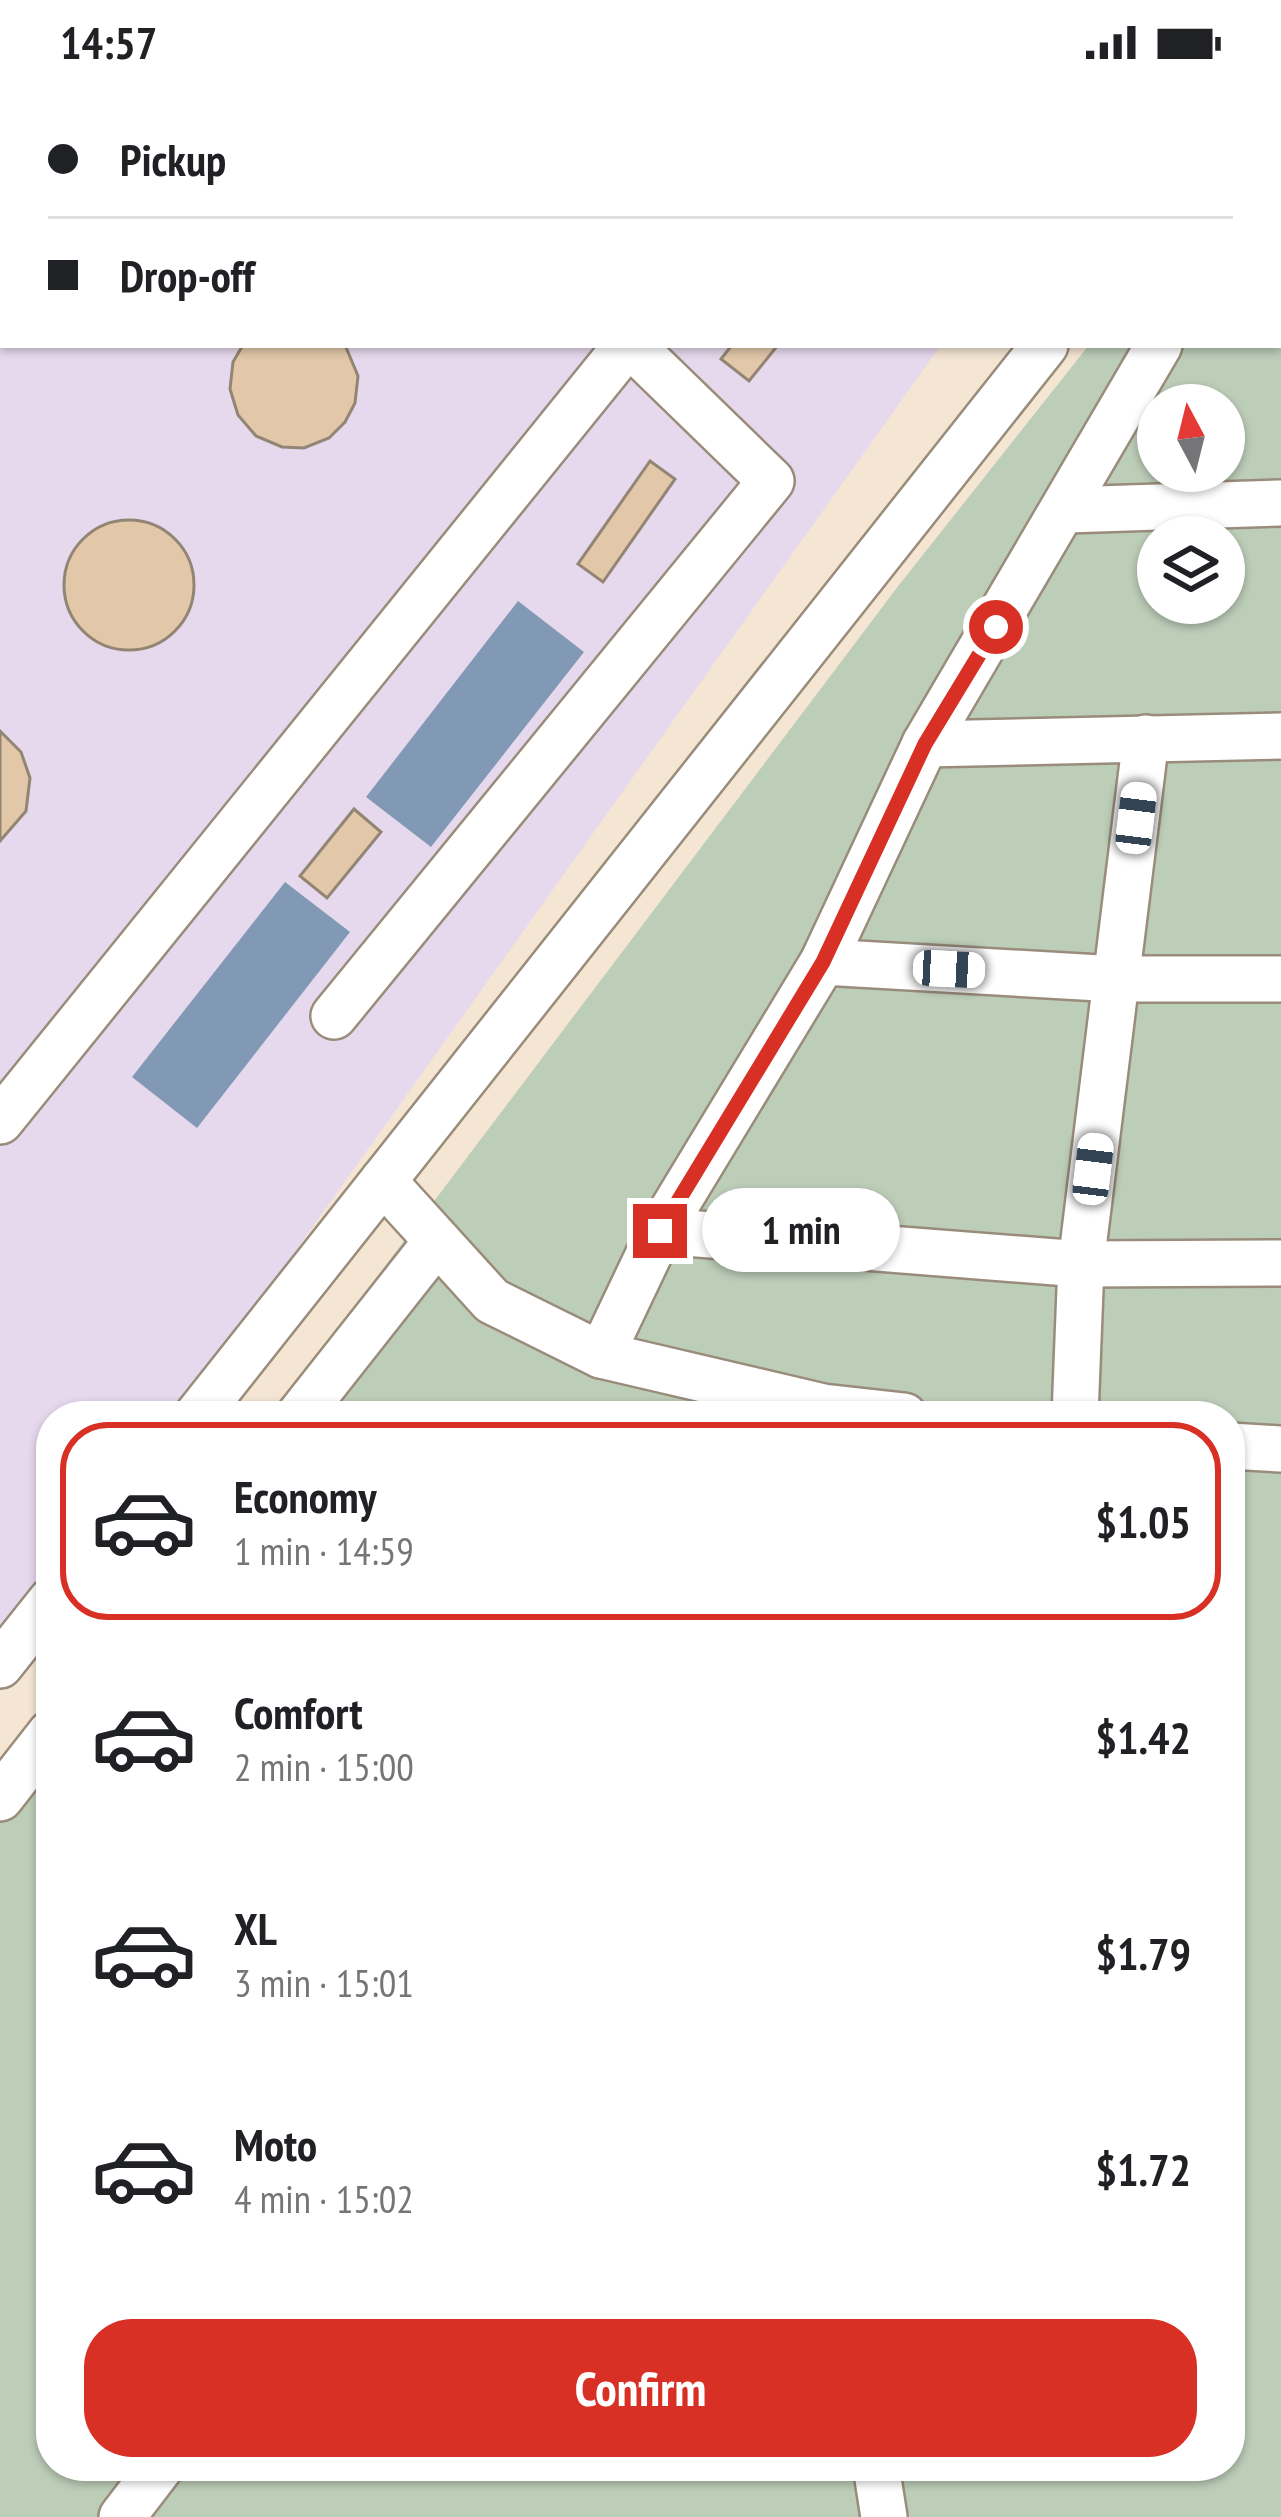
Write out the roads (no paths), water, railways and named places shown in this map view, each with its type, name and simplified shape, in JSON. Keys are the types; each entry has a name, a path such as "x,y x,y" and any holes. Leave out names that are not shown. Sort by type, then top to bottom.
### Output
{"street":[{"path":"0,1121 627,348"},
{"path":"334,1016 771,481 632,348"},
{"path":"209,1401 1043,348"},
{"path":"601,1355 660,1231 823,962 925,744 1158,348"},
{"path":"1066,510 1281,503"},
{"path":"925,744 1281,736"},
{"path":"1076,1401 1082,1264 1146,738"},
{"path":"823,962 1117,979 1281,979"},
{"path":"383,1181 492,1301 601,1355 779,1401"},
{"path":"660,1231 1082,1264 1281,1263"},
{"path":"311,1401 436,1241"},
{"path":"1245,1447 1281,1449"},
{"path":"0,1665 36,1619"},
{"path":"0,1798 36,1752"},
{"path":"122,2517 150,2481"},
{"path":"878,2481 884,2517"}],"water":[{"path":"518,601 584,652 431,847 366,797"},
{"path":"285,882 350,932 197,1128 132,1077"}]}
